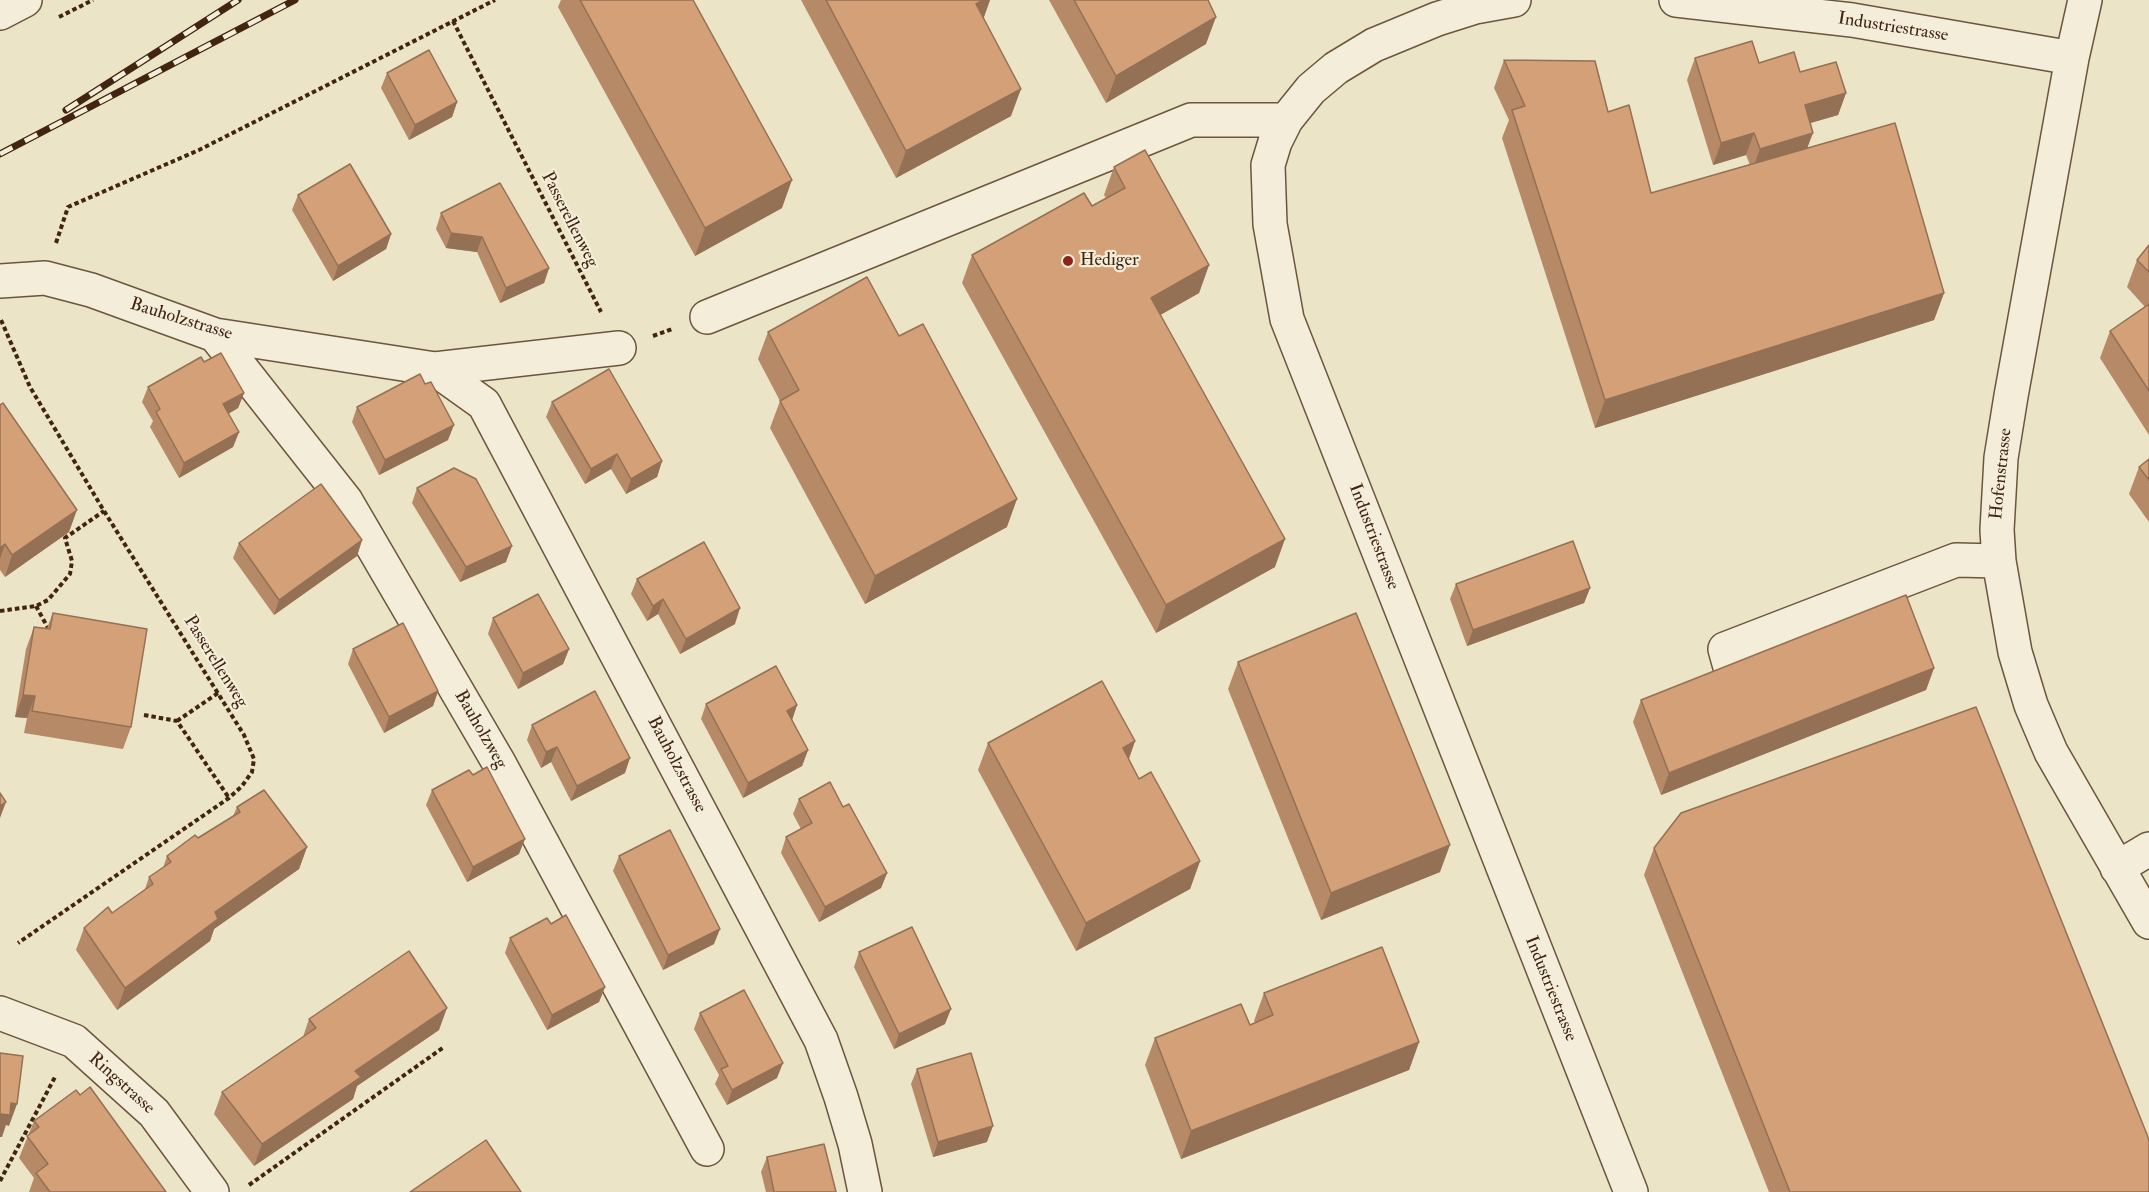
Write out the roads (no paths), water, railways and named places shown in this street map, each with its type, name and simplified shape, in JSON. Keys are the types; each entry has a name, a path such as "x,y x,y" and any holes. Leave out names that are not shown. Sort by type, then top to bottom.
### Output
{"street":[{"path":"0,13 25,0"},
{"name":"Industriestrasse","path":"1514,0 1474,7 1437,18 1374,45 1336,68 1311,89 1280,131 1268,165 1270,224 1287,318 1631,1192"},
{"name":"Industriestrasse","path":"1676,0 1743,4 1852,20 2072,58"},
{"name":"Hofenstrasse","path":"2085,0 2072,58 2001,458 1996,530 1999,561 2015,652 2031,705 2051,752 2149,922"},
{"path":"706,317 1191,120 1280,131"},
{"name":"Bauholzstrasse","path":"0,281 45,278 91,290 215,335 435,369 619,348"},
{"name":"Bauholzweg","path":"215,335 346,501 499,763 707,1149"},
{"name":"Bauholzstrasse","path":"435,369 484,404 821,1040 852,1135 865,1192"},
{"path":"1730,668 1725,649 1956,560 1999,561"},
{"path":"2118,868 2149,849"},
{"name":"Ringstrasse","path":"0,1013 74,1041 154,1113 212,1192"}],"railway":[{"path":"66,110 238,0"},
{"path":"0,154 295,0"}],"place":[{"name":"Hediger","path":"1068,261"}]}
